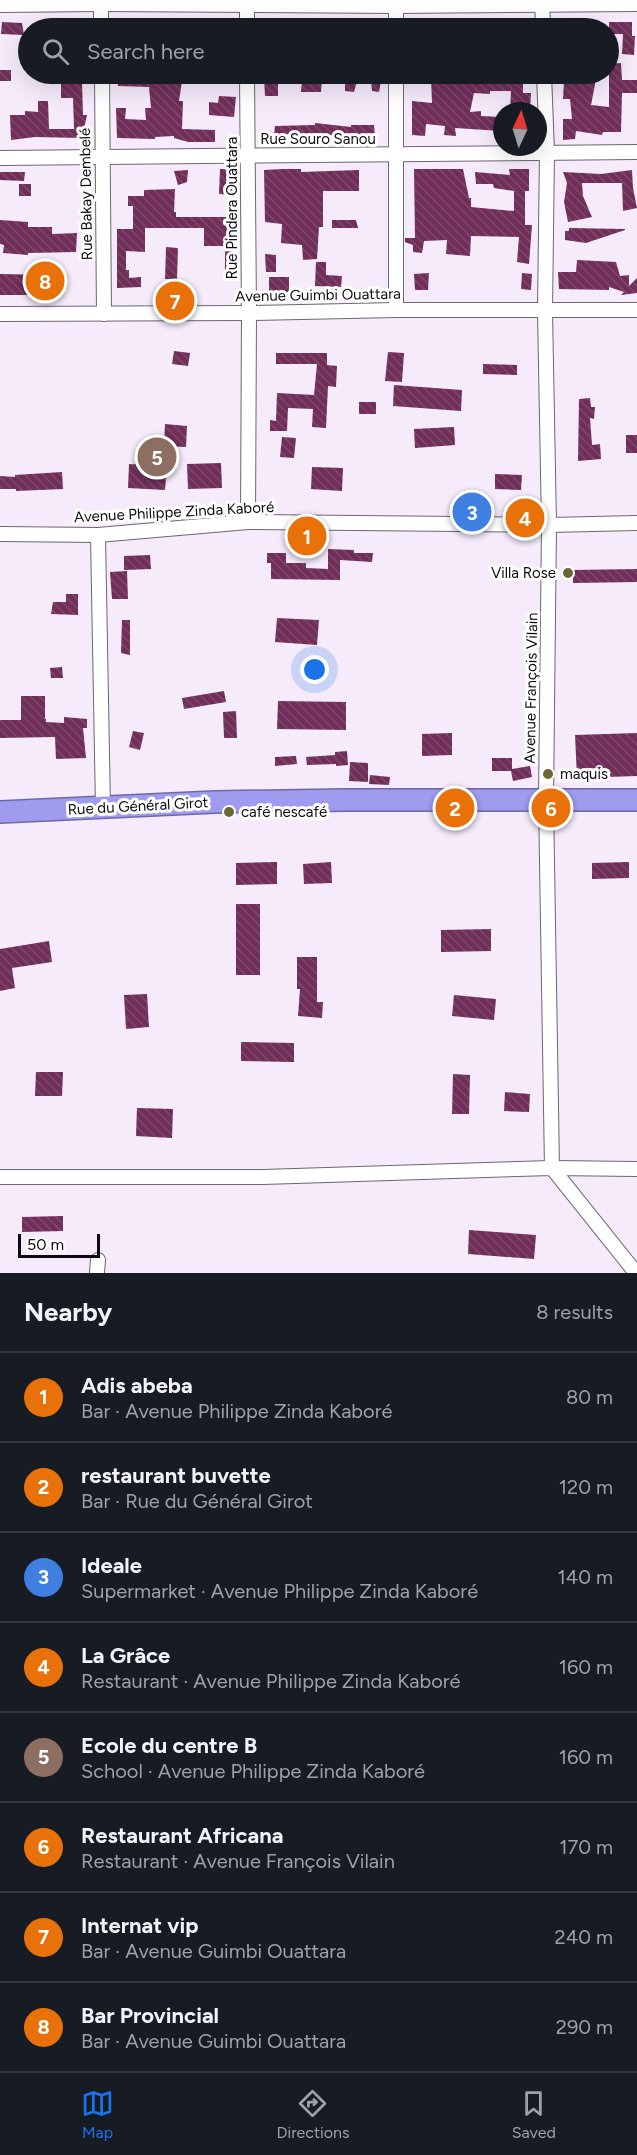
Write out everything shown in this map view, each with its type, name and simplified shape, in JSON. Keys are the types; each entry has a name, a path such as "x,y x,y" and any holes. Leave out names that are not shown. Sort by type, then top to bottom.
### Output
{"highway":[{"name":"Rue du Général Girot","path":"0,812 215,802 637,800"}],"street":[{"path":"101,2 101,18"},
{"path":"0,5 101,2 637,4"},
{"path":"542,2 543,18"},
{"name":"Rue Bakay Dembelé","path":"102,84 104,314"},
{"name":"Rue Pindera Ouattara","path":"247,84 248,522"},
{"path":"396,84 396,310"},
{"name":"Avenue François Vilain","path":"544,84 545,102"},
{"name":"Rue Souro Sanou","path":"547,152 637,152"},
{"name":"Rue Souro Sanou","path":"0,158 493,153"},
{"name":"Avenue François Vilain","path":"546,156 545,311 549,525 546,800 552,1168"},
{"name":"Avenue Guimbi Ouattara","path":"0,314 637,310"},
{"name":"Avenue Philippe Zinda Kaboré","path":"0,534 98,535 248,522 637,524"},
{"path":"98,535 103,808"},
{"path":"552,1168 636,1273"},
{"path":"0,1177 263,1177 552,1168 637,1169"}],"building":[{"path":"2,22 18,23 18,35 1,34"},
{"path":"619,22 632,22 632,36 635,36 634,55 622,54 623,34 619,34"},
{"path":"619,63 621,63 622,80 637,80 637,93 622,93 621,132 603,132 602,135 576,131 575,139 563,140 563,119 572,119 570,99 563,99 564,84 595,84 591,105 609,107 609,84 619,84"},
{"path":"0,70 11,70 11,81 0,81"},
{"path":"61,84 82,84 83,115 87,115 82,138 35,137 11,140 10,115 25,115 25,111 38,112 38,101 48,101 49,129 74,129 73,98 61,98"},
{"path":"118,84 182,84 179,101 183,101 182,129 215,130 215,142 188,142 174,138 174,136 155,137 155,139 117,138 116,108 126,108 125,119 146,120 145,108 151,108 149,87 118,86"},
{"path":"264,84 278,84 278,96 265,96"},
{"path":"302,84 322,84 321,92 301,92"},
{"path":"345,84 356,84 354,92 345,91"},
{"path":"371,84 380,84 379,92 372,91"},
{"path":"431,84 523,84 523,93 531,93 530,102 510,102 511,91 490,91 490,94 474,93 470,112 481,111 481,116 493,117 493,130 455,128 456,136 444,135 445,126 426,124 425,136 412,135 412,101 432,103"},
{"path":"219,96 236,97 234,117 209,115 209,102 218,103"},
{"path":"315,123 351,127 351,125 374,125 375,136 274,134 275,126 315,125"},
{"path":"220,169 231,169 229,182 233,182 232,195 219,194"},
{"path":"301,169 301,172 359,170 359,191 323,191 323,227 319,227 317,259 303,260 302,245 281,243 282,224 265,222 264,170"},
{"path":"414,169 463,169 469,198 471,198 471,207 514,211 514,191 494,188 493,184 476,184 475,172 510,175 509,169 529,169 529,191 525,191 525,225 532,225 529,264 517,262 519,237 471,236 470,256 446,254 447,240 424,241 422,253 413,252 413,245 405,242 405,238 415,238"},
{"path":"188,170 187,182 178,185 174,171"},
{"path":"632,170 637,208 623,211 622,183 582,183 583,196 592,217 568,222 564,202 567,183 563,172 601,174"},
{"path":"0,172 25,172 24,181 0,180"},
{"path":"19,184 31,184 31,196 19,196"},
{"path":"175,189 174,212 176,212 176,217 232,217 233,231 235,231 235,279 225,279 225,246 204,246 204,228 145,228 145,252 126,251 126,270 129,270 129,278 141,277 141,287 117,288 117,229 133,229 133,206 128,206 128,196 144,196 144,190"},
{"path":"0,220 28,222 28,227 52,227 52,234 77,233 76,252 28,253 28,255 3,253 4,245 0,244"},
{"path":"332,220 356,220 358,228 332,228"},
{"path":"569,228 625,230 586,243 565,240 565,231 569,231"},
{"path":"166,247 178,248 177,279 165,279"},
{"path":"265,254 276,255 276,272 266,272"},
{"path":"577,260 616,262 620,276 629,275 629,286 637,278 637,293 621,295 624,292 609,287 609,290 559,289 558,272 576,272"},
{"path":"316,262 326,262 326,275 342,276 341,287 315,286"},
{"path":"429,273 428,290 415,290 414,274"},
{"path":"522,273 532,274 531,290 521,289"},
{"path":"0,274 50,275 50,285 38,285 37,295 0,295"},
{"path":"269,277 289,277 289,292 269,292"},
{"path":"174,351 190,353 188,366 172,364"},
{"path":"388,352 404,353 402,382 385,381"},
{"path":"276,353 327,353 327,365 337,366 336,387 328,386 326,428 312,427 313,409 288,408 287,431 270,431 270,420 276,421 277,393 314,395 317,364 276,364"},
{"path":"483,364 517,365 517,375 483,374"},
{"path":"394,385 462,390 461,411 393,406"},
{"path":"590,398 591,407 595,407 594,419 590,418 592,445 600,444 601,459 578,461 579,399"},
{"path":"359,402 376,402 376,414 359,414"},
{"path":"165,424 187,426 186,447 164,446"},
{"path":"454,427 455,445 415,448 414,429"},
{"path":"626,435 637,435 637,453 626,453"},
{"path":"282,437 296,438 294,458 280,457"},
{"path":"221,463 222,488 188,489 187,464"},
{"path":"129,464 167,466 165,490 128,488"},
{"path":"312,467 343,468 342,491 311,489"},
{"path":"62,472 63,489 16,491 16,489 0,489 0,476 15,477 15,475"},
{"path":"495,474 522,475 521,490 495,489"},
{"path":"328,549 373,553 372,562 340,560 340,580 271,579 271,563 267,563 267,553 286,553 286,563 306,563 306,568 328,569"},
{"path":"150,555 151,569 124,570 124,556"},
{"path":"637,569 637,582 573,583 573,570"},
{"path":"127,571 128,599 112,599 110,572"},
{"path":"66,594 78,594 78,615 51,614 53,602 66,602"},
{"path":"277,618 319,620 317,645 275,642"},
{"path":"122,620 130,620 130,655 121,653"},
{"path":"62,667 63,678 51,678 50,668"},
{"path":"224,691 226,702 184,709 182,698"},
{"path":"21,696 45,696 46,722 64,723 64,717 87,719 87,728 83,728 86,758 56,759 55,737 0,738 0,720 21,720"},
{"path":"278,701 346,702 346,730 277,729"},
{"path":"236,711 237,738 224,738 223,712"},
{"path":"133,731 144,733 140,750 129,747"},
{"path":"452,733 452,755 422,756 422,734"},
{"path":"637,733 637,776 577,778 575,735"},
{"path":"347,751 348,765 307,765 306,757 335,755 335,752"},
{"path":"296,756 297,764 275,766 275,757"},
{"path":"492,758 512,758 512,769 530,766 532,777 513,781 511,771 492,771"},
{"path":"350,762 368,763 368,782 349,781"},
{"path":"370,775 390,777 389,785 369,784"},
{"path":"277,862 277,884 236,885 236,863"},
{"path":"331,862 332,883 304,884 303,864"},
{"path":"629,862 629,878 592,879 592,863"},
{"path":"236,904 260,904 260,975 236,975"},
{"path":"491,929 491,951 441,952 441,930"},
{"path":"49,941 52,962 12,968 15,988 0,991 0,949"},
{"path":"297,957 317,957 317,1002 323,1002 322,1018 298,1016 300,989 297,989"},
{"path":"147,994 149,1027 126,1029 124,995"},
{"path":"454,995 496,999 494,1020 452,1016"},
{"path":"241,1042 294,1043 294,1062 241,1061"},
{"path":"36,1072 63,1072 62,1096 35,1096"},
{"path":"453,1074 470,1075 469,1114 452,1114"},
{"path":"505,1092 530,1094 529,1112 504,1111"},
{"path":"137,1108 173,1109 172,1138 136,1136"},
{"path":"63,1216 63,1231 22,1232 22,1217"},
{"path":"469,1230 536,1235 534,1259 468,1254"}],"place":[{"name":"Bar Provincial","path":"45,281"},
{"name":"Internat vip","path":"175,301"},
{"name":"Ecole du centre B","path":"157,457"},
{"name":"Ideale","path":"472,512"},
{"name":"La Grâce","path":"525,518"},
{"name":"Adis abeba","path":"307,536"},
{"name":"Villa Rose","path":"568,573"},
{"name":"maquis","path":"548,774"},
{"name":"restaurant buvette","path":"455,808"},
{"name":"Restaurant Africana","path":"551,808"},
{"name":"café nescafé","path":"229,812"}]}
